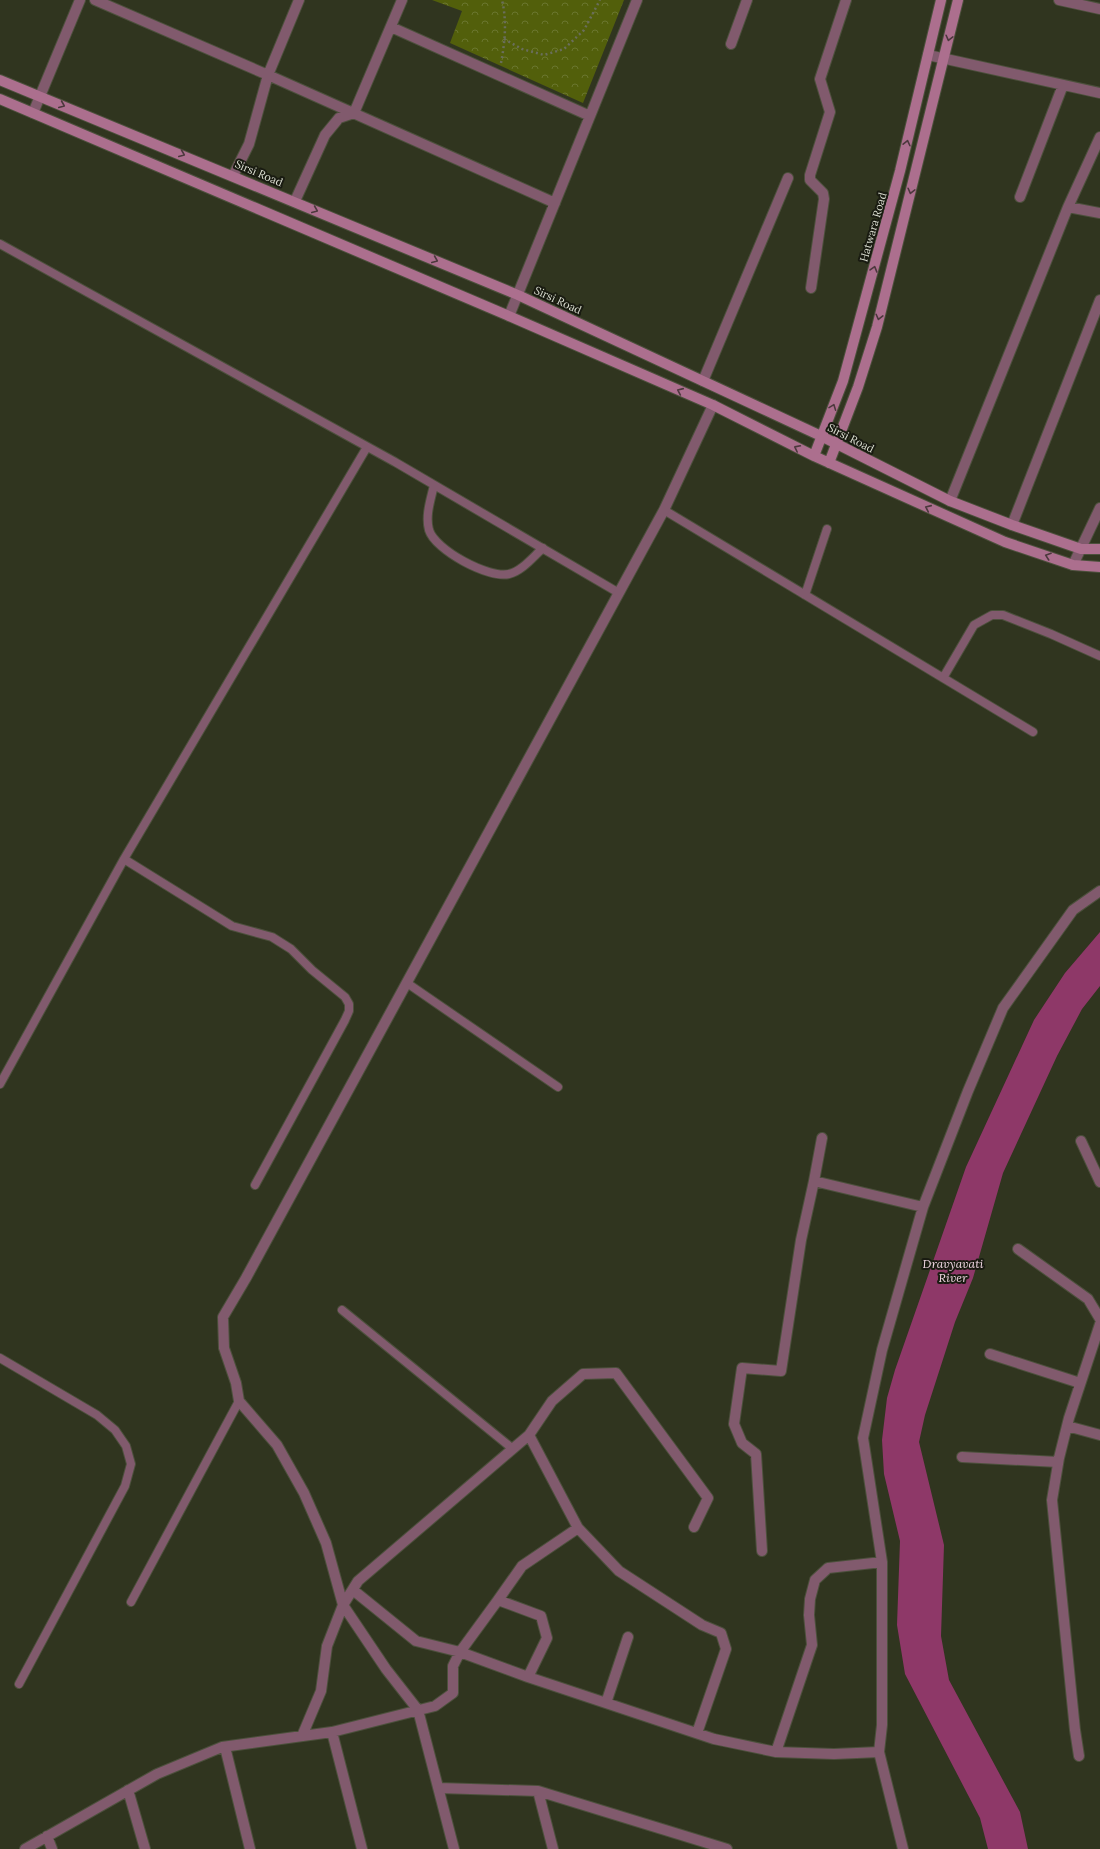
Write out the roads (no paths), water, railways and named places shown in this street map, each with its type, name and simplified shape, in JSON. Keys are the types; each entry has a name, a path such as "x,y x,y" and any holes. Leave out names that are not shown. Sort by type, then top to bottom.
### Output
{"street":[{"path":"33,113 80,0"},
{"path":"95,0 268,75 555,203"},
{"path":"233,176 249,144 268,75 299,0"},
{"path":"295,202 329,129 339,118 354,113 402,0"},
{"path":"509,316 637,0"},
{"path":"731,44 747,0"},
{"path":"811,288 824,199 823,193 810,180 810,175 830,112 820,79 846,0"},
{"name":"Hatwara Road","path":"814,456 843,381 903,160 941,0"},
{"path":"829,463 858,387 877,327 958,0"},
{"path":"1059,0 1100,9"},
{"path":"391,27 590,116"},
{"path":"928,55 1100,93"},
{"name":"Sirsi Road","path":"0,80 518,295 821,436 950,501 1012,525 1081,549 1100,549"},
{"path":"1020,197 1063,84"},
{"path":"0,99 509,316 713,406 829,463 1005,542 1073,565 1100,567"},
{"path":"950,501 1068,207 1095,160 1100,137"},
{"path":"903,160 918,164"},
{"path":"703,381 788,178"},
{"path":"1068,207 1100,214"},
{"path":"1012,525 1100,300"},
{"path":"454,1849 418,1710 386,1670 343,1605 326,1543 304,1492 277,1445 239,1401 236,1383 224,1348 222,1317 246,1278 664,510 713,406"},
{"path":"1073,565 1100,508"},
{"path":"903,1849 879,1752 882,1725 882,1562 863,1438 882,1350 923,1207 968,1091 1003,1008 1073,910 1100,890"},
{"path":"762,1551 756,1454 742,1443 734,1424 742,1368 781,1371 802,1240 822,1138"},
{"path":"1082,1141 1100,1182"},
{"path":"814,1181 923,1207"},
{"path":"1018,1249 1088,1300 1100,1319"},
{"path":"1079,1756 1075,1730 1052,1500 1058,1462 1067,1426 1100,1324"},
{"path":"990,1354 1080,1384"},
{"path":"302,1736 321,1692 327,1646 343,1605 358,1581 529,1435 552,1401 583,1374 616,1373 708,1498 694,1527"},
{"path":"1067,1426 1100,1435"},
{"path":"529,1435 578,1528 619,1571 702,1625 721,1633 726,1649 697,1733"},
{"path":"962,1458 1058,1462"},
{"path":"25,1849 157,1774 225,1747 332,1732 434,1706 453,1693 453,1666 460,1652 522,1566 578,1528"},
{"path":"776,1752 812,1645 809,1615 810,1600 815,1580 828,1568 882,1562"},
{"path":"353,1590 416,1642 460,1652 528,1677 697,1733 776,1752 834,1754 879,1752"},
{"path":"498,1600 541,1616 547,1638 528,1677"},
{"path":"606,1703 628,1637"},
{"path":"332,1732 362,1849"},
{"path":"225,1747 250,1849"},
{"path":"439,1788 538,1791 727,1849"},
{"path":"128,1790 145,1849"},
{"path":"538,1791 553,1849"},
{"path":"47,1836 52,1849"}],"lane":[{"path":"0,244 367,447 619,593"},
{"path":"0,1084 124,859 367,447"},
{"path":"434,485 428,510 429,530 432,538 440,546 465,561 488,572 501,575 510,574 519,569 542,548"},
{"path":"664,510 1033,732"},
{"path":"804,595 827,529"},
{"path":"943,678 974,625 992,615 1003,615 1100,656"},
{"path":"124,859 232,926 272,937 291,949 312,970 341,992 349,1004 345,1020 255,1185"},
{"path":"406,983 558,1087"},
{"path":"342,1310 513,1449"},
{"path":"0,1358 96,1415 115,1430 126,1446 131,1464 125,1486 19,1684"},
{"path":"131,1602 239,1401"}],"water":[{"name":"Dravyavati River","path":"1100,932 1100,986 1082,1009 1057,1056 1003,1173 973,1278 955,1322 925,1415 919,1442 944,1545 941,1636 949,1680 1020,1812 1028,1849 988,1849 980,1818 905,1674 897,1625 900,1541 884,1474 882,1440 887,1398 895,1370 966,1167 1034,1020 1065,973"}]}
